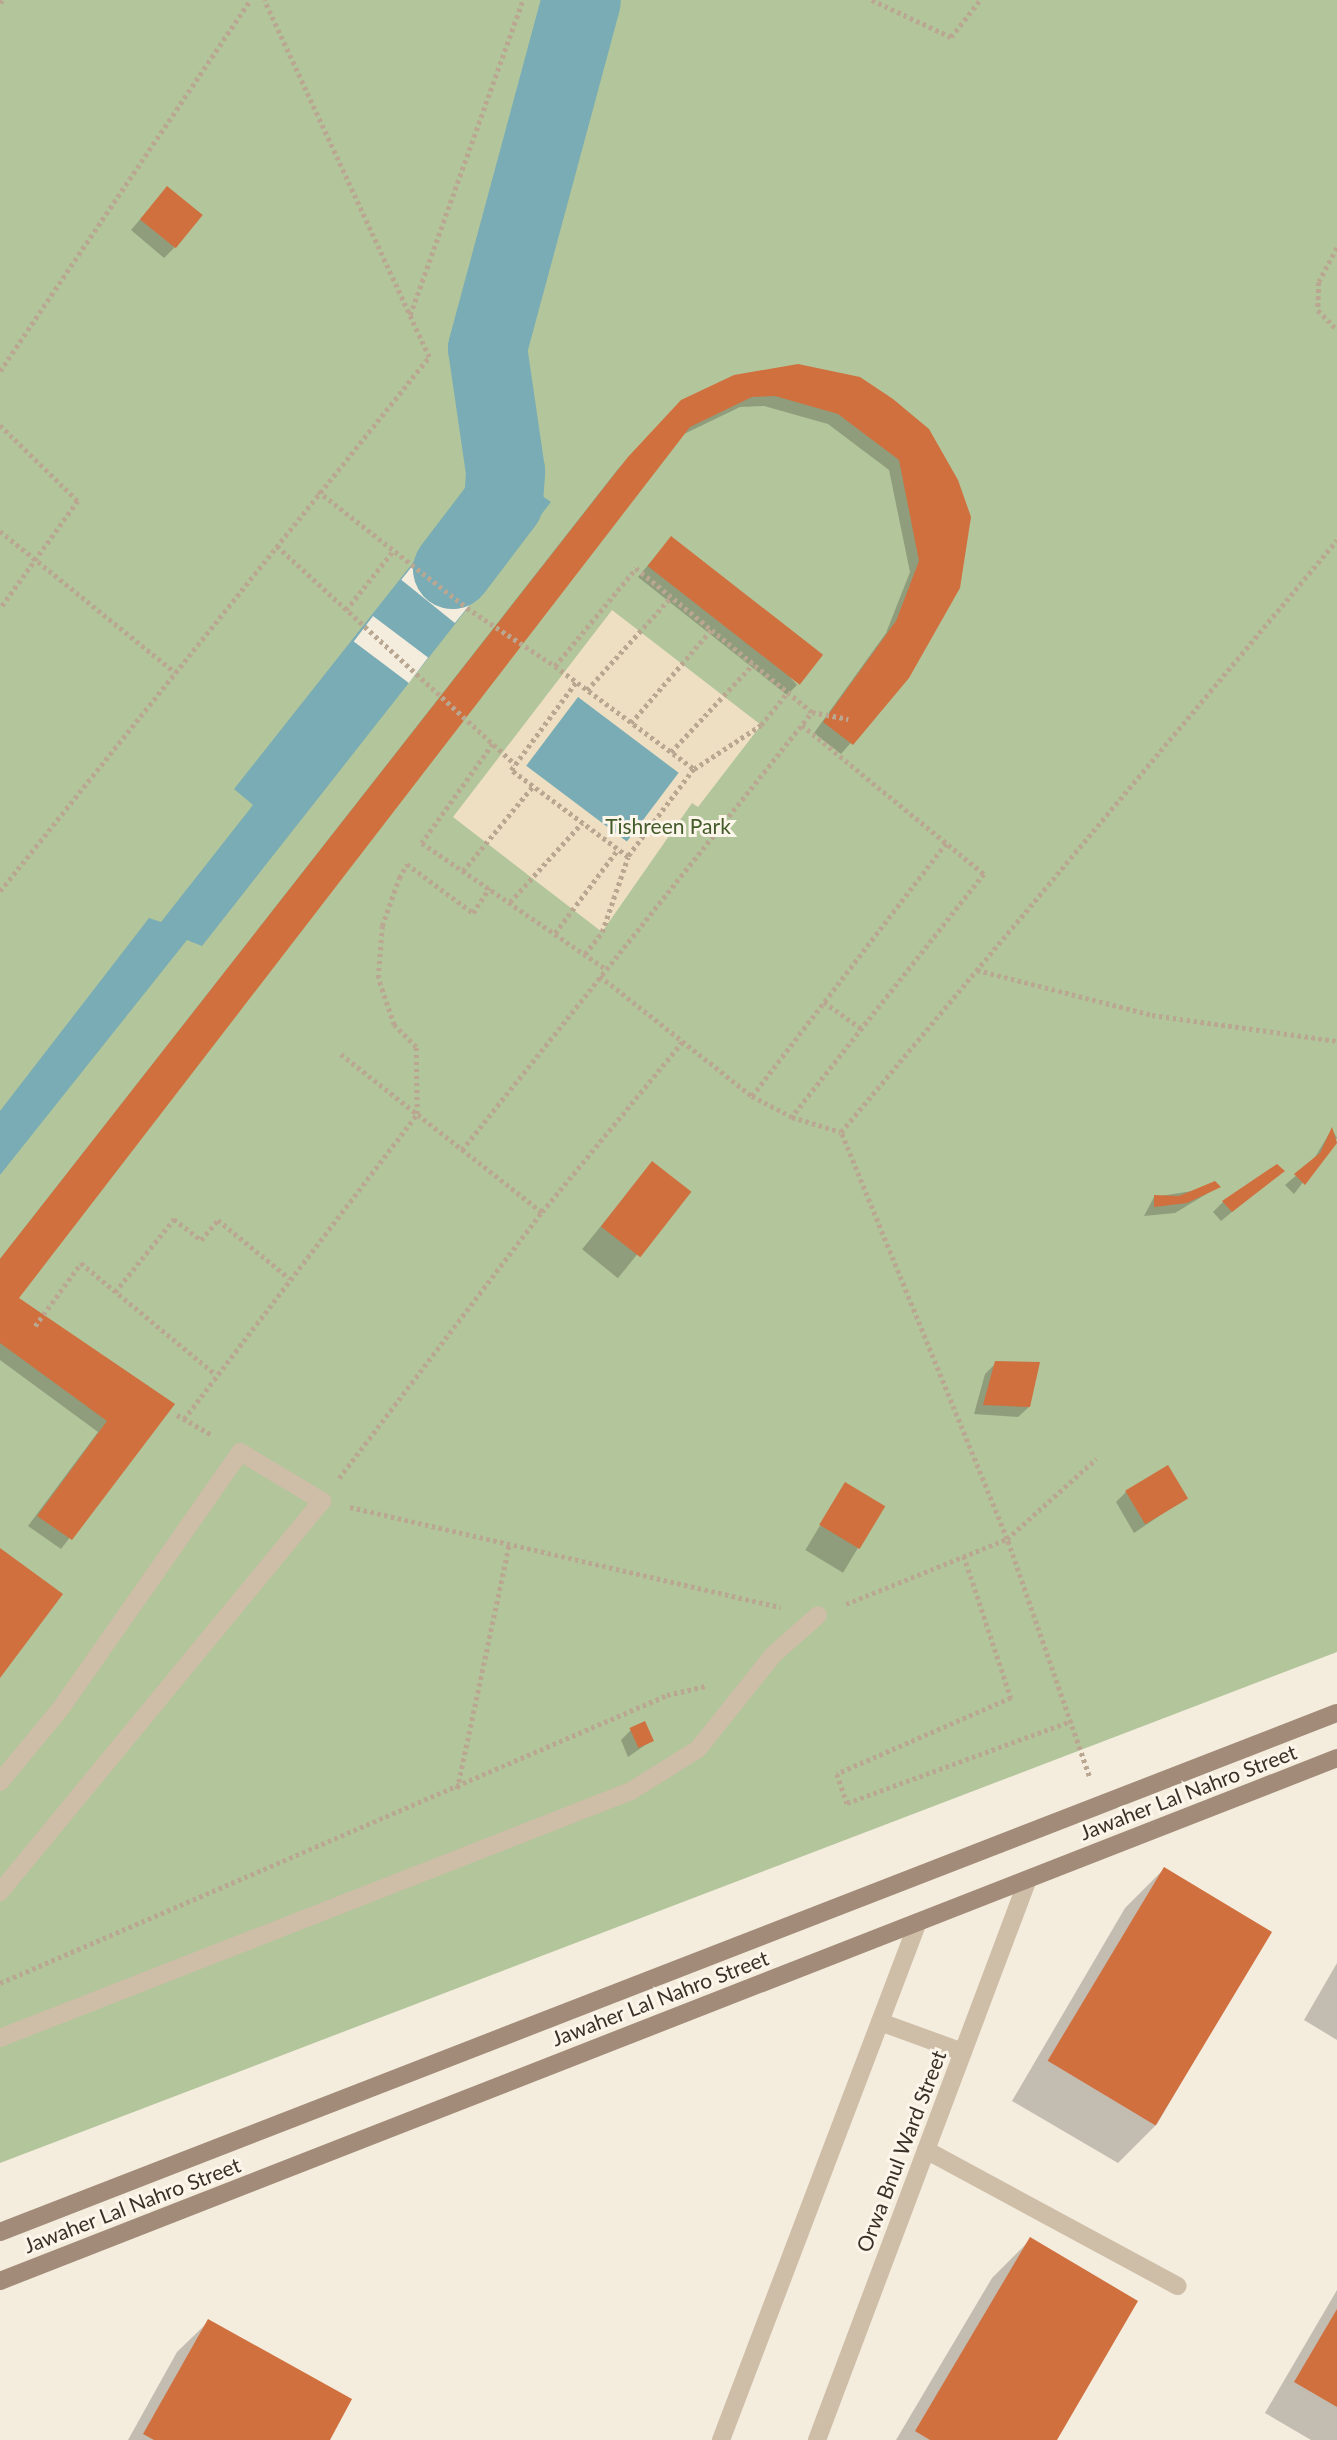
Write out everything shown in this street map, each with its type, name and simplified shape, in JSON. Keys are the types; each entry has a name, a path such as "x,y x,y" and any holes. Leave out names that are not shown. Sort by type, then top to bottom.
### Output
{"main road":[{"name":"Jawaher Lal Nahro Street","path":"0,2232 1337,1713"},
{"name":"Jawaher Lal Nahro Street","path":"0,2281 1337,1758"}],"street":[{"path":"0,1782 61,1708 240,1452 322,1500 0,1892"},
{"path":"0,2038 631,1791 698,1749 758,1675 818,1615"},
{"name":"Orwa Bnul Ward Street","path":"817,2440 1028,1879"},
{"path":"720,2440 918,1922"},
{"path":"880,2022 963,2052"},
{"path":"926,2150 1178,2286"}],"path":[{"path":"0,370 250,0"},
{"path":"0,891 277,546 318,491 429,357 264,0"},
{"path":"410,316 523,0"},
{"path":"872,0 951,37 980,0"},
{"path":"1337,247 1319,282 1318,310 1337,330"},
{"path":"0,425 78,501 0,609"},
{"path":"318,491 467,608 555,666 694,769"},
{"path":"0,531 175,672"},
{"path":"841,1132 1337,540"},
{"path":"277,546 364,627 419,671 515,764"},
{"path":"346,610 393,551"},
{"path":"555,666 636,568 812,712 848,719"},
{"path":"587,690 671,597"},
{"path":"631,723 711,631"},
{"path":"671,752 753,664"},
{"path":"576,682 511,769 628,857"},
{"path":"585,954 602,932 628,857 694,769 761,725 787,693"},
{"path":"462,1150 812,712"},
{"path":"792,1117 984,874 802,725"},
{"path":"493,744 422,843 606,969"},
{"path":"463,871 533,786"},
{"path":"510,902 582,823"},
{"path":"752,1096 946,842"},
{"path":"555,933 618,849"},
{"path":"184,1419 215,1374 417,1114 416,1046 394,1026 378,978 382,926 407,864 473,913 489,888"},
{"path":"977,970 1152,1015 1337,1041"},
{"path":"600,976 752,1096 792,1117 841,1132"},
{"path":"824,1002 862,1028"},
{"path":"682,1042 542,1212 322,1500 818,1615 1007,1539 1096,1459"},
{"path":"341,1054 542,1212"},
{"path":"841,1132 1007,1539 1101,1805"},
{"path":"115,1292 174,1219 201,1240 218,1220 289,1279"},
{"path":"35,1326 81,1263 215,1374"},
{"path":"177,1415 240,1452"},
{"path":"457,1789 509,1544"},
{"path":"964,1556 1011,1698 836,1774 847,1803 1071,1720"},
{"path":"0,1983 457,1789 667,1695 758,1675"}],"green space":[{"name":"Tishreen Park","path":"0,0 1337,0 1337,1652 0,2163"}],"shaded area":[{"path":"612,610 761,725 698,807 692,803 602,932 453,817"}],"water":[{"path":"480,478 520,481 551,502 202,946 187,940 0,1175 0,1111 149,918 161,922 253,805 234,789"},
{"path":"578,697 679,773 627,842 526,766"}],"pier":[{"path":"422,554 476,597 455,623 401,580"},
{"path":"373,616 428,658 409,683 354,642"}],"building":[{"path":"167,186 203,215 176,248 140,219"},
{"path":"798,364 860,377 893,399 929,429 958,480 971,517 960,588 909,678 853,745 823,722 896,621 919,561 899,460 838,414 775,396 752,397 690,427 19,1298 175,1404 72,1540 37,1516 107,1421 0,1343 0,1259 628,457 681,400 734,375"},
{"path":"671,536 823,655 800,685 648,566"},
{"path":"1332,1127 1337,1143 1305,1185 1294,1174 1320,1153"},
{"path":"652,1161 691,1192 640,1257 601,1226"},
{"path":"1277,1164 1285,1171 1232,1212 1222,1201"},
{"path":"1215,1181 1221,1187 1187,1203 1154,1207 1154,1195 1179,1196"},
{"path":"995,1361 1040,1362 1030,1407 983,1405"},
{"path":"1168,1465 1188,1498 1145,1524 1125,1491"},
{"path":"845,1482 885,1506 860,1549 819,1525"},
{"path":"0,1548 63,1594 0,1678"},
{"path":"645,1721 654,1741 638,1748 629,1728"},
{"path":"1164,1867 1272,1932 1156,2126 1048,2061"},
{"path":"1030,2237 1138,2301 1057,2440 930,2440 915,2431"},
{"path":"1337,2309 1337,2407 1294,2382"},
{"path":"208,2319 352,2399 330,2440 154,2440 143,2434"}],"waterway":[{"path":"452,569 503,502 505,471 487,348 581,0"}]}
